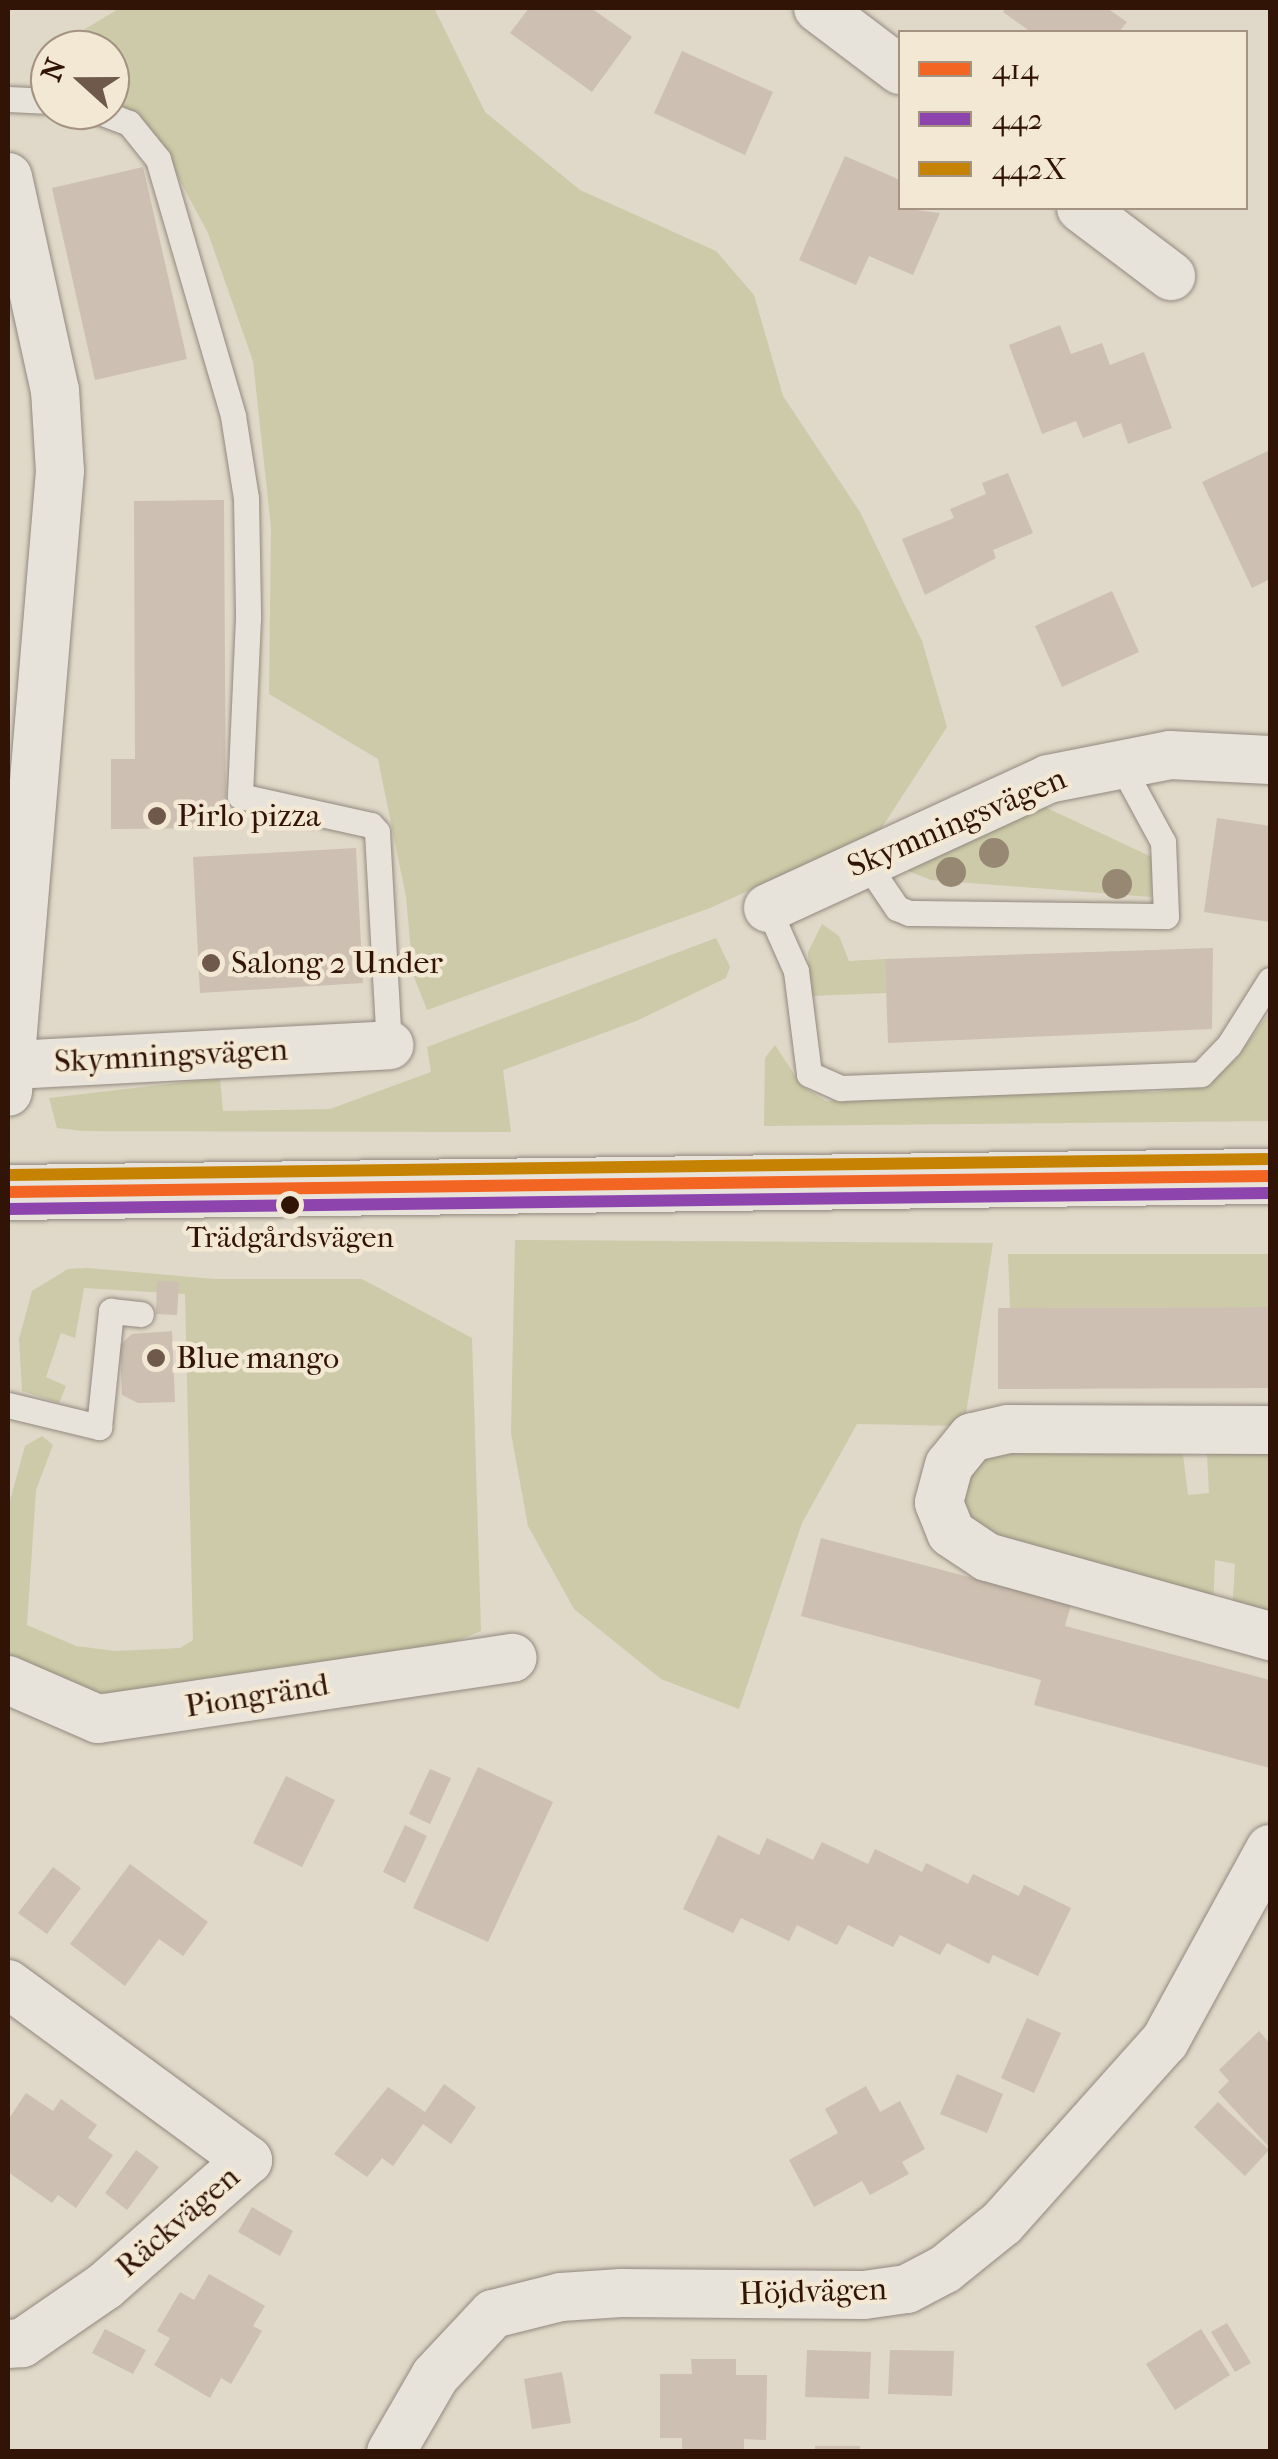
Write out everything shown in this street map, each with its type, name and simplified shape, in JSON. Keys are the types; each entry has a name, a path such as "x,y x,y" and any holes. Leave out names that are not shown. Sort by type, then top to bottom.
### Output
{"street":[{"path":"818,8 898,68"},
{"path":"8,177 55,390 60,472 10,1078"},
{"path":"1084,210 1171,276"},
{"name":"Skymningsvägen","path":"768,908 1048,779 1119,761 1170,755 1270,760"},
{"name":"Skymningsvägen","path":"10,1078 389,1045"},
{"path":"8,1192 1270,1176"},
{"path":"1270,1430 1008,1429 972,1437 956,1453 938,1503 951,1532 988,1556 1270,1636"},
{"name":"Piongränd","path":"8,1680 98,1719 513,1658"},
{"name":"Höjdvägen","path":"391,2452 435,2376 493,2314 561,2297 621,2293 864,2295 907,2289 946,2269 1002,2222 1166,2041 1270,1848"},
{"name":"Räckvägen","path":"8,1984 248,2160 105,2286 22,2343 8,2344"}],"lane":[{"path":"130,123 158,158 233,416 246,498 248,618 240,796 371,824 376,832 389,1045"},
{"path":"865,862 897,908 909,913 1166,916 1163,842 1119,761"},
{"path":"768,908 796,971 809,1074 841,1088 1201,1074 1230,1045 1270,980"},
{"path":"8,1405 99,1427 111,1311 142,1314"}],"shaded area":[{"path":"120,8 434,8 485,112 580,190 716,251 754,295 783,396 860,512 922,641 947,727 879,832 710,908 427,1010 413,974 406,897 378,759 269,694 271,528 253,361 208,233 156,136 130,117 130,30 83,30"},
{"path":"1034,802 1154,858 1151,897 931,880 906,870"},
{"path":"822,924 839,936 849,961 885,959 886,993 810,996 808,952"},
{"path":"716,938 730,967 726,978 636,1021 503,1070 511,1132 83,1131 57,1128 49,1098 220,1078 223,1111 330,1109 431,1072 427,1047"},
{"path":"1270,1012 1270,1121 764,1126 765,1058 775,1045 802,1086 826,1101 1038,1090 1155,1092 1198,1087 1236,1059"},
{"path":"515,1240 993,1243 964,1426 857,1424 802,1523 739,1709 661,1679 574,1609 528,1526 511,1433"},
{"path":"1008,1254 1270,1254 1270,1307 1010,1308"},
{"path":"68,1269 215,1279 362,1279 472,1338 481,1631 416,1658 141,1693 74,1693 10,1659 8,1508 25,1446 42,1436 53,1445 36,1490 27,1625 76,1646 115,1651 180,1648 193,1640 185,1294 84,1288 75,1338 61,1333 46,1377 66,1386 59,1403 22,1391 19,1339 32,1291"},
{"path":"1206,1435 1270,1438 1270,1624 1232,1615 1235,1564 1215,1560 1213,1608 958,1525 976,1451 1181,1438 1188,1495 1209,1493"}],"building":[{"path":"529,8 591,8 632,37 592,92 510,33"},
{"path":"1006,8 1107,8 1127,22 1121,30 1028,30 1003,12"},
{"path":"682,51 773,92 745,155 654,113"},
{"path":"845,156 898,179 898,210 940,213 913,275 869,256 856,285 799,260"},
{"path":"143,167 187,359 95,380 52,188"},
{"path":"1060,325 1071,354 1102,343 1110,365 1144,352 1172,428 1128,444 1121,423 1083,438 1076,421 1042,434 1009,345"},
{"path":"1270,450 1270,579 1252,588 1202,482"},
{"path":"1008,473 1033,533 993,550 996,558 925,595 902,539 954,518 950,509 986,494 982,483"},
{"path":"224,500 226,828 111,829 111,759 135,759 134,501"},
{"path":"1112,591 1139,652 1062,687 1035,626"},
{"path":"1217,818 1270,826 1270,922 1204,912"},
{"path":"356,848 363,983 200,993 193,857"},
{"path":"1213,948 1212,1029 888,1043 885,959"},
{"path":"157,1281 179,1282 177,1315 156,1314"},
{"path":"1270,1307 1270,1388 998,1389 998,1308"},
{"path":"172,1331 175,1402 138,1403 122,1395 120,1345 132,1334"},
{"path":"821,1538 1071,1604 1065,1626 1270,1680 1270,1768 1034,1705 1041,1680 801,1616"},
{"path":"478,1767 553,1802 488,1942 413,1908"},
{"path":"430,1769 451,1778 430,1824 409,1814"},
{"path":"286,1776 335,1800 302,1867 253,1843"},
{"path":"405,1825 427,1836 405,1883 383,1872"},
{"path":"718,1835 759,1855 767,1838 813,1860 822,1842 868,1864 875,1849 922,1872 926,1863 968,1884 973,1874 1019,1896 1024,1885 1071,1908 1038,1976 993,1955 989,1964 947,1943 940,1955 900,1935 893,1947 848,1925 837,1945 797,1925 789,1941 741,1918 733,1933 683,1909"},
{"path":"130,1864 208,1922 183,1956 159,1939 125,1986 70,1944"},
{"path":"53,1867 81,1888 47,1934 18,1913"},
{"path":"1027,2018 1061,2033 1034,2093 1001,2078"},
{"path":"1259,2031 1270,2044 1270,2148 1218,2092 1229,2081 1219,2070"},
{"path":"957,2074 1003,2094 987,2133 940,2114"},
{"path":"444,2084 476,2107 451,2144 423,2124 393,2166 382,2158 367,2177 334,2154 388,2087 425,2112"},
{"path":"866,2086 880,2112 900,2101 925,2149 902,2162 909,2174 870,2195 862,2181 814,2207 789,2160 838,2133 825,2109"},
{"path":"26,2093 53,2111 61,2099 97,2125 88,2138 113,2155 76,2208 58,2195 52,2203 8,2172 8,2120"},
{"path":"1218,2102 1269,2150 1245,2176 1194,2127"},
{"path":"136,2150 159,2167 127,2210 105,2193"},
{"path":"252,2207 293,2231 280,2256 238,2232"},
{"path":"209,2274 265,2306 253,2326 262,2331 231,2384 221,2378 210,2398 154,2365 170,2338 157,2331 180,2292 194,2300"},
{"path":"1227,2323 1251,2363 1235,2372 1211,2332"},
{"path":"105,2329 146,2350 133,2374 92,2353"},
{"path":"1201,2329 1230,2375 1175,2410 1146,2364"},
{"path":"807,2350 871,2352 869,2399 805,2397"},
{"path":"890,2350 954,2351 952,2396 888,2394"},
{"path":"691,2359 736,2359 736,2375 767,2375 766,2440 744,2439 744,2450 682,2450 682,2438 660,2438 660,2374 692,2374"},
{"path":"562,2372 571,2423 532,2429 524,2379"},
{"path":"815,2446 860,2446 860,2452 815,2452"}],"transit line":[{"name":"442X","path":"8,1175 1270,1159"},
{"name":"414","path":"8,1192 1270,1176"},
{"name":"442","path":"8,1209 1270,1193"}],"place":[{"name":"Pirlo pizza","path":"157,816"},
{"name":"Salong 2 Under","path":"211,963"},
{"name":"Trädgårdsvägen","path":"290,1205"},
{"name":"Blue mango","path":"156,1358"}]}
